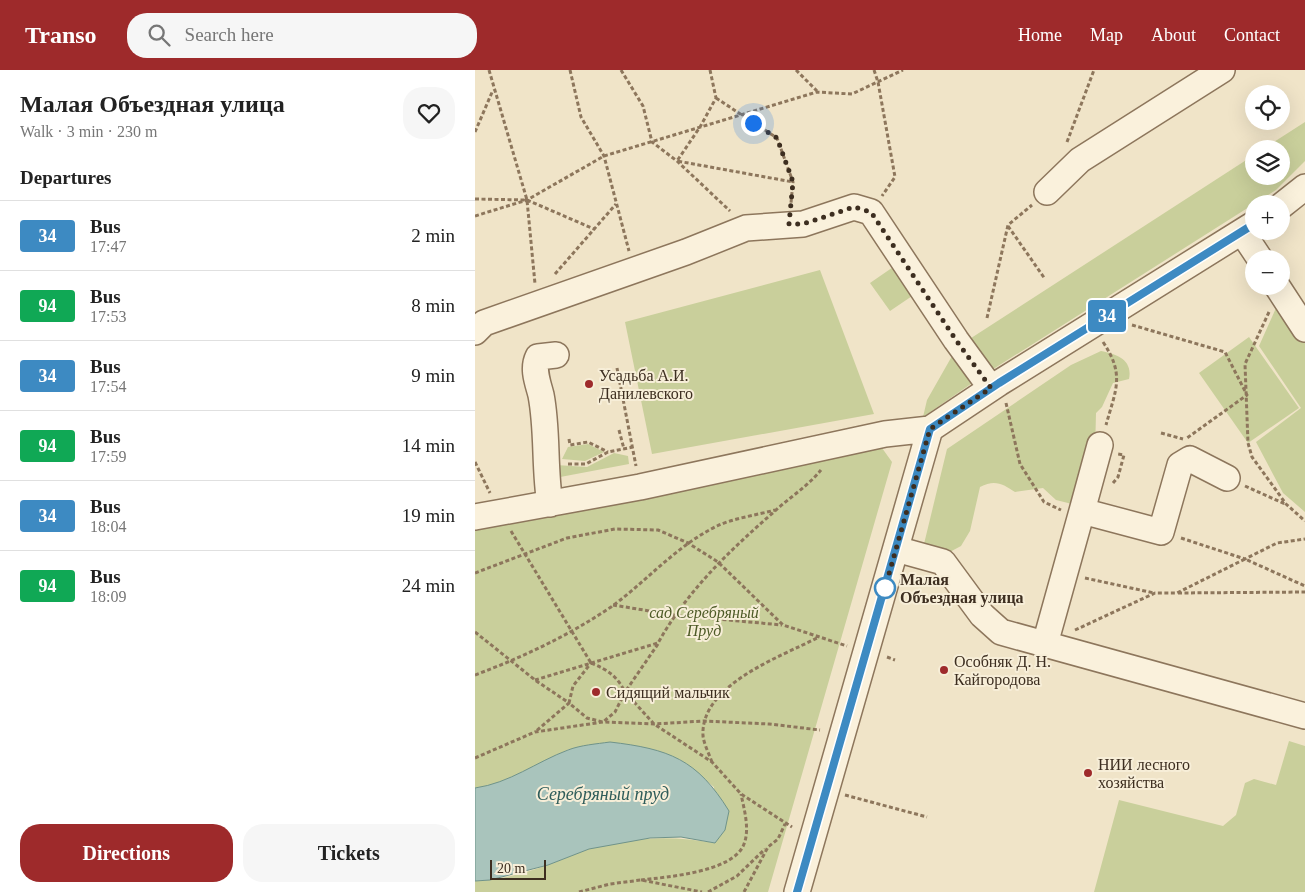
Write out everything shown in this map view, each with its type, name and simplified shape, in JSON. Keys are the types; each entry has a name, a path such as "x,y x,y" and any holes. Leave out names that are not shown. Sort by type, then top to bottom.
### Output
{"street":[{"path":"1047,192 1080,160 1222,70"},
{"path":"1290,198 1305,186"},
{"path":"475,332 484,323 746,228 803,224 854,207 871,212 956,340 995,385"},
{"path":"486,515 550,504 843,442 885,434 930,429 995,385 1245,230"},
{"path":"1283,295 1305,329"},
{"path":"550,504 545,463 543,405 535,364 538,357 555,355"},
{"path":"797,892 930,429"},
{"path":"1045,644 1100,445"},
{"path":"1081,514 1161,532 1180,465 1190,459 1227,478"},
{"path":"896,549 943,562 982,615 1001,632 1305,716"}],"path":[{"path":"489,70 527,200 537,295 525,308"},
{"path":"570,70 581,117 604,156 634,270"},
{"path":"621,70 643,106 652,142 677,161 746,228"},
{"path":"677,161 700,127 716,98 710,70"},
{"path":"796,70 817,92"},
{"path":"871,212 895,177 878,82 874,70"},
{"path":"475,216 527,200 604,156 817,92 852,94 903,70"},
{"path":"1064,149 1094,70"},
{"path":"475,132 494,89"},
{"path":"716,98 777,138 793,182 789,224"},
{"path":"677,161 793,182"},
{"path":"987,318 1008,225 1047,192"},
{"path":"475,199 527,200 594,229"},
{"path":"549,280 616,204"},
{"path":"1008,225 1045,279"},
{"path":"1275,295 1245,364 1248,443 1252,457 1286,504 1305,521"},
{"path":"1126,323 1225,352 1247,395"},
{"path":"1100,445 1116,389 1118,373 1113,358 1102,340"},
{"path":"545,463 586,464 608,452 633,447 617,368"},
{"path":"995,385 1020,464 1044,502 1081,514"},
{"path":"1185,440 1247,395"},
{"path":"619,430 625,449"},
{"path":"568,435 570,444 588,442 608,452"},
{"path":"603,722 615,712 625,692 659,643 674,615 718,562 776,510 809,484 843,442"},
{"path":"475,462 486,483 486,515 525,554 591,663 606,669 618,678 625,692 654,724 712,762 741,794 792,827"},
{"path":"1227,478 1286,504"},
{"path":"475,675 512,661 572,632 613,605 688,543 718,526 776,510"},
{"path":"475,573 567,538 615,529 658,530 688,543 718,562 783,625"},
{"path":"1161,532 1245,560 1305,586"},
{"path":"1177,593 1277,543 1305,539"},
{"path":"1064,574 1155,593 1305,592"},
{"path":"1045,644 1155,593"},
{"path":"613,605 674,615 783,625 818,638 737,680 716,698 704,721 703,738 712,762"},
{"path":"475,632 535,680 587,718 603,722"},
{"path":"535,680 659,643"},
{"path":"535,732 569,703 573,686 591,663"},
{"path":"475,758 535,732 603,722 654,724 704,721 769,724 820,730"},
{"path":"579,892 610,884 688,873 723,863 736,856 744,844 747,824 741,794"},
{"path":"863,800 927,817"},
{"path":"708,892 737,876 778,839 785,824"},
{"path":"744,892 768,847"},
{"path":"641,880 701,892"}],"green space":[{"path":"1305,122 1305,161 1290,176 1290,140 1277,140"},
{"path":"1245,161 1245,185 1281,185 1268,195 1245,195 1245,210 987,373 965,342"},
{"path":"899,263 918,292 890,311 870,283"},
{"path":"820,270 874,414 652,454 625,322"},
{"path":"1280,299 1305,337 1305,512 1283,493 1256,442 1301,408 1259,346"},
{"path":"1249,337 1299,408 1248,443 1199,373"},
{"path":"956,349 978,379 923,417 927,400"},
{"path":"1101,351 1123,359 1129,367 1129,379 1113,383 1102,407 1096,413 1095,453 1076,505 1056,500 1043,488 1015,492 999,483 990,483 980,487 970,531 961,546 946,554 934,551 924,544 947,449 1071,365"},
{"path":"588,444 604,452 585,461 562,459 568,447"},
{"name":"сад Серебряный Пруд","path":"882,448 892,462 768,892 475,892 475,881 504,878 523,873 605,845 652,838 698,840 715,843 714,787 681,760 569,749 518,776 492,786 475,788 475,527"},
{"path":"614,453 628,456 629,464 555,478 556,465 587,467"},
{"path":"1289,741 1305,746 1305,892 1094,892 1119,800 1223,826 1236,815 1245,783 1254,779 1276,785"}],"water":[{"name":"Серебряный пруд","path":"610,742 649,748 665,753 693,768 705,779 729,811 725,830 715,843 681,837 650,838 589,849 548,865 490,880 475,881 475,788 500,782 573,748"}],"bus line":[{"name":"34","path":"797,892 930,429 999,383 1245,230"}],"place":[{"name":"Усадьба А.И. Данилевского","path":"589,384"},
{"name":"Малая Объездная улица","path":"885,588"},
{"name":"Особняк Д. Н. Кайгородова","path":"944,670"},
{"name":"Сидящий мальчик","path":"596,692"},
{"name":"НИИ лесного хозяйства","path":"1088,773"}],"route":[{"path":"753,123 777,138 793,182 789,224 803,224 854,207 871,212 956,340 991,388 930,429 885,588"}]}
